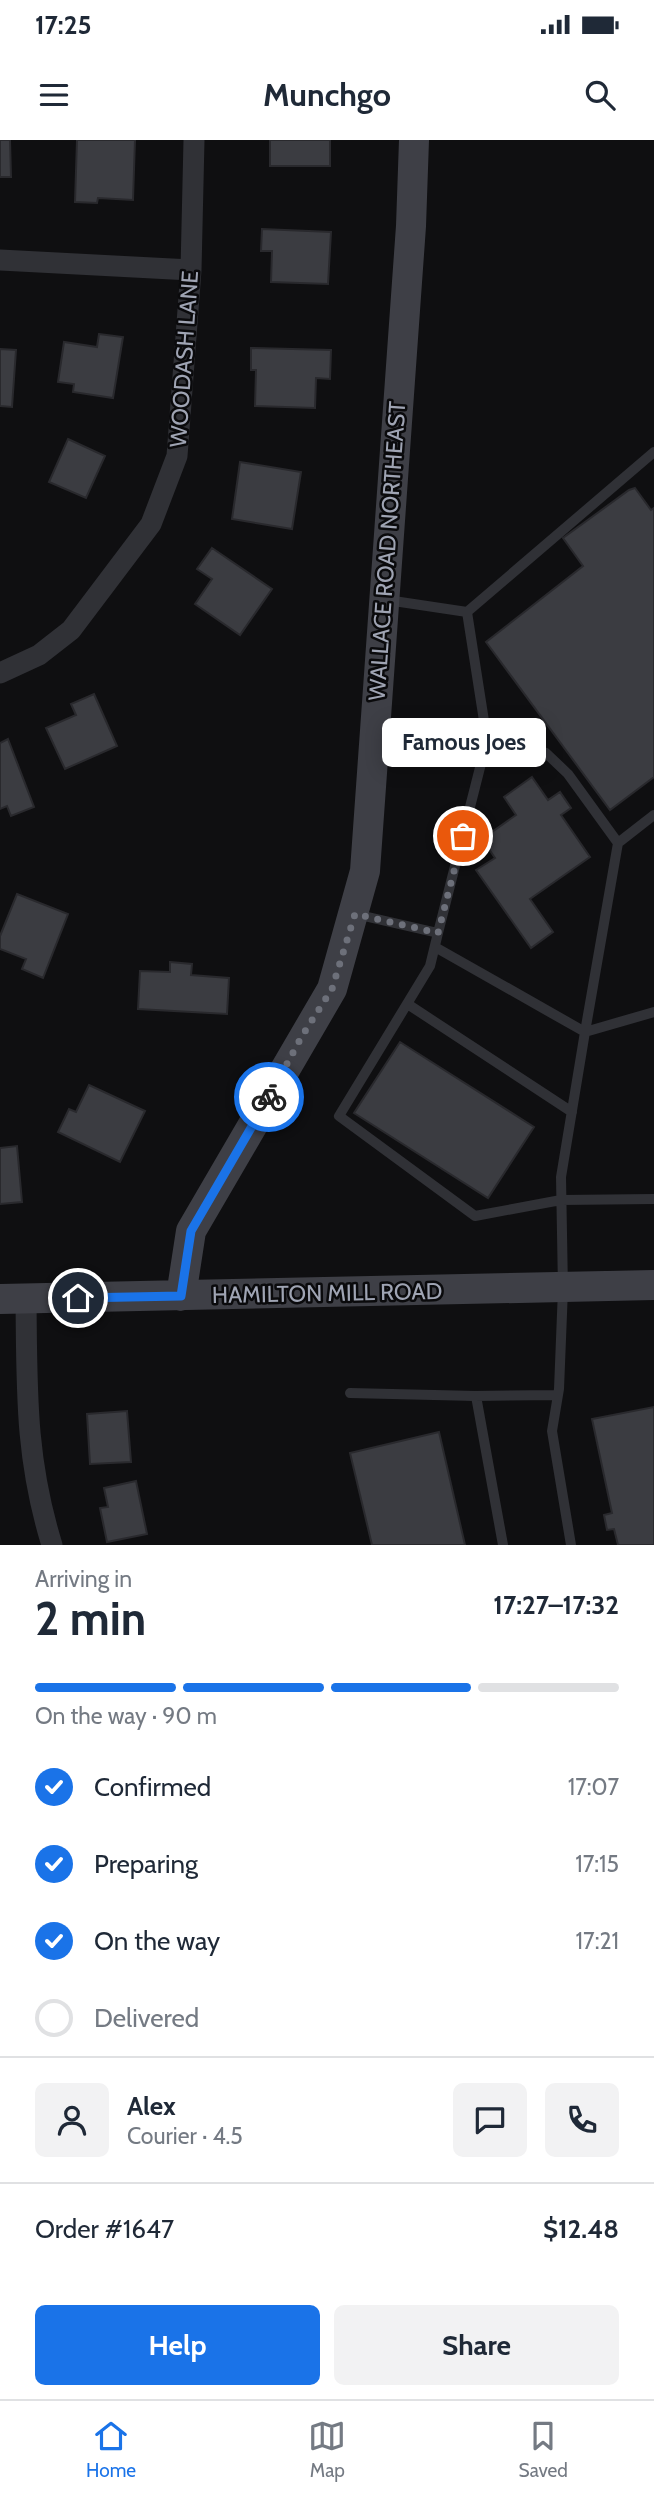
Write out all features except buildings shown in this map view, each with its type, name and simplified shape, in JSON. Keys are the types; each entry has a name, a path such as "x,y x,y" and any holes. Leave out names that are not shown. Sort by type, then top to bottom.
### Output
{"street":[{"name":"WOODASH LANE","path":"0,673 39,655 71,630 151,524 177,456 191,270 194,140"},
{"name":"WALLACE ROAD NORTHEAST","path":"181,1296 191,1231 332,989 365,871 411,226 414,140"},
{"path":"0,260 191,270"},
{"name":"HAMILTON MILL ROAD","path":"13,1299 654,1285"},
{"path":"13,1299 36,1495 51,1545"}],"lane":[{"path":"384,599 467,612 654,452"},
{"path":"467,612 487,740 435,947 430,966 409,1005 339,1116 475,1216 561,1200 654,1199"},
{"path":"487,740 546,752 568,774 618,843"},
{"path":"571,1545 552,1431 558,1395 564,1289 561,1177 618,843 654,815"},
{"path":"355,914 438,933"},
{"path":"435,947 585,1032 654,1012"},
{"path":"409,1005 572,1112"},
{"path":"350,1394 558,1395"},
{"path":"472,1396 476,1396 503,1545"}],"way so far":[{"path":"269,1097 302,1036 332,989 355,914 438,933 463,836"}],"place":[{"name":"Famous Joes","path":"463,836"}],"route":[{"path":"78,1298 181,1296 191,1231 243,1147 269,1097"}]}
